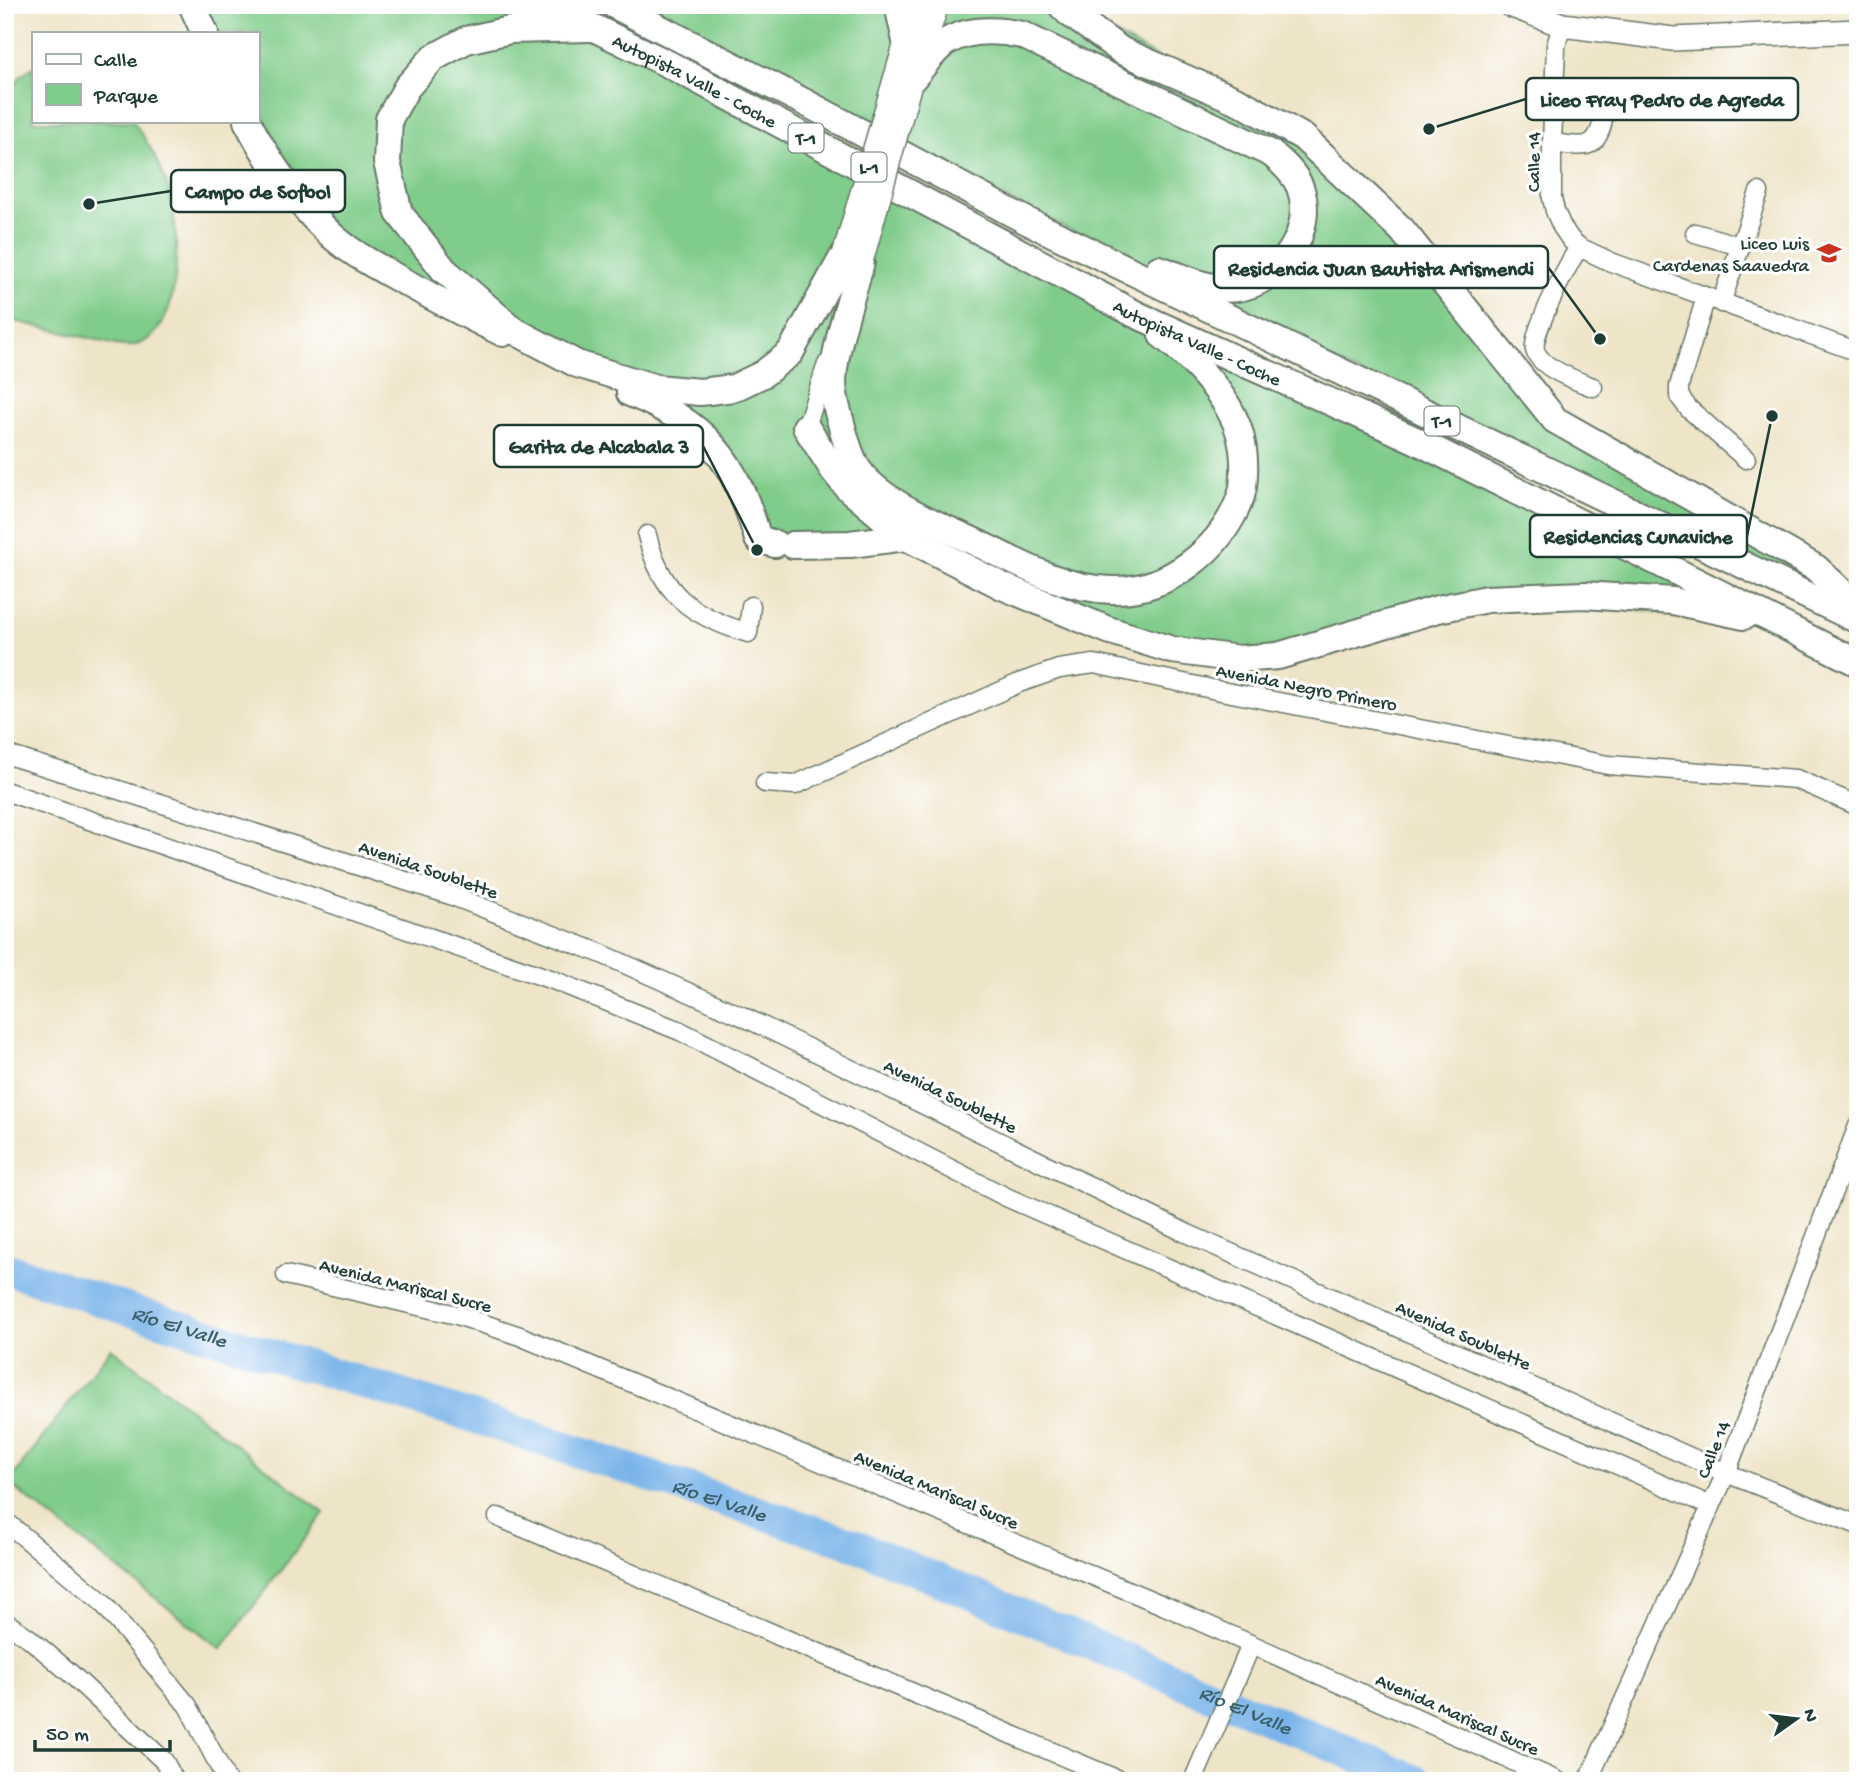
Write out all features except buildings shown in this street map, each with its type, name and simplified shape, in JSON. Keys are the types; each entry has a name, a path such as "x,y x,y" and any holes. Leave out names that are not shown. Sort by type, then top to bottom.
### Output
{"highway":[{"path":"192,5 205,32"},
{"name":"Autopista Valle - Coche","path":"547,5 670,65 1135,314 1413,439 1858,663"},
{"name":"Autopista Valle - Coche","path":"614,5 1027,221 1858,620"},
{"path":"632,5 670,33"},
{"path":"898,5 905,41"},
{"path":"1061,5 1122,51 1240,102 1303,137 1402,230 1555,420 1816,568 1858,607"},
{"path":"592,28 510,30 466,40 433,58 407,87 389,119 387,162 399,213 444,270 513,330 577,364 656,388 700,392 734,388 763,374 790,353 852,259"},
{"path":"905,82 946,43 959,37 1000,31 1022,35 1272,154 1287,167 1299,186 1303,219 1298,237 1287,257 1273,271 1255,284 1219,289 1027,221"},
{"path":"248,122 299,201 347,248 458,312 591,377 650,401 688,422 719,452 745,500 775,543 850,544 905,537"},
{"path":"852,259 833,384 848,447 858,469 877,488 914,513 1059,581 1113,591 1166,580 1188,566 1217,538 1242,494 1242,443 1234,419 1220,395 1204,374 1173,343 1135,314"},
{"path":"806,427 848,488 905,537 1002,586 1108,630 1156,646 1194,654 1239,659 1278,656 1438,609 1487,599 1584,594 1673,601 1783,625"}],"main road":[{"name":"L-1","path":"905,82 905,41 917,5"},
{"name":"L-1","path":"852,259 905,82 937,5"},
{"path":"1510,5 1562,24 1673,39 1858,31"}],"street":[{"name":"Calle 14","path":"1562,24 1556,46 1552,198 1562,227 1571,240 1611,262 1858,352"},
{"path":"1552,143 1586,145 1593,141 1600,133 1606,88"},
{"path":"1746,459 1689,409 1679,396 1679,386 1714,300 1740,246 1759,192"},
{"path":"1695,233 1740,246"},
{"path":"1580,247 1552,297 1536,338 1535,348 1539,356 1554,370 1593,387"},
{"name":"L-1","path":"806,427 852,259"},
{"path":"647,535 659,574 681,602 698,614 717,624 748,633 751,606"},
{"name":"Avenida Negro Primero","path":"765,783 795,785 1020,683 1059,669 1094,664 1608,765 1796,779 1858,806"},
{"name":"Avenida Soublette","path":"5,754 450,895 614,959 742,1016 1188,1234 1726,1473 1858,1525"},
{"path":"5,791 627,1008 680,1031 1006,1197 1711,1506"},
{"name":"Calle 14","path":"1588,1781 1726,1473 1858,1126"},
{"name":"Avenida Mariscal Sucre","path":"286,1275 457,1315 520,1336 1165,1606 1558,1781"},
{"path":"498,1517 1121,1781"},
{"path":"5,1521 102,1602 188,1706 227,1781"},
{"path":"5,1622 29,1638 70,1673 164,1760 174,1781"},
{"path":"1193,1781 1251,1645"}],"green space":[{"path":"192,5 547,5 890,183 1783,625 1533,598 1278,656 1194,654 906,538 775,544 688,422 347,248 258,122 259,32 205,32"},
{"path":"614,5 1061,5 1303,137 1555,420 1816,568 1858,620"},
{"path":"32,68 32,122 134,122 153,153 168,188 176,253 170,302 162,323 149,338 131,346 115,345 5,319 5,98 21,76"},
{"path":"111,1348 324,1513 221,1649 8,1483"}],"sand":[{"path":"5,221 14,252 12,267 5,282"}],"waterway":[{"name":"Río El Valle","path":"5,1268 144,1315 470,1416 853,1544 1416,1781"}],"place":[{"name":"Liceo Fray Pedro de Agreda","path":"1429,129"},
{"name":"Campo de Sofbol","path":"89,204"},
{"name":"Liceo Luis Cardenas Saavedra","path":"1829,253"},
{"name":"Residencia Juan Bautista Arismendi","path":"1600,339"},
{"name":"Residencias Cunaviche","path":"1772,416"},
{"name":"Garita de Alcabala 3","path":"757,550"}]}
